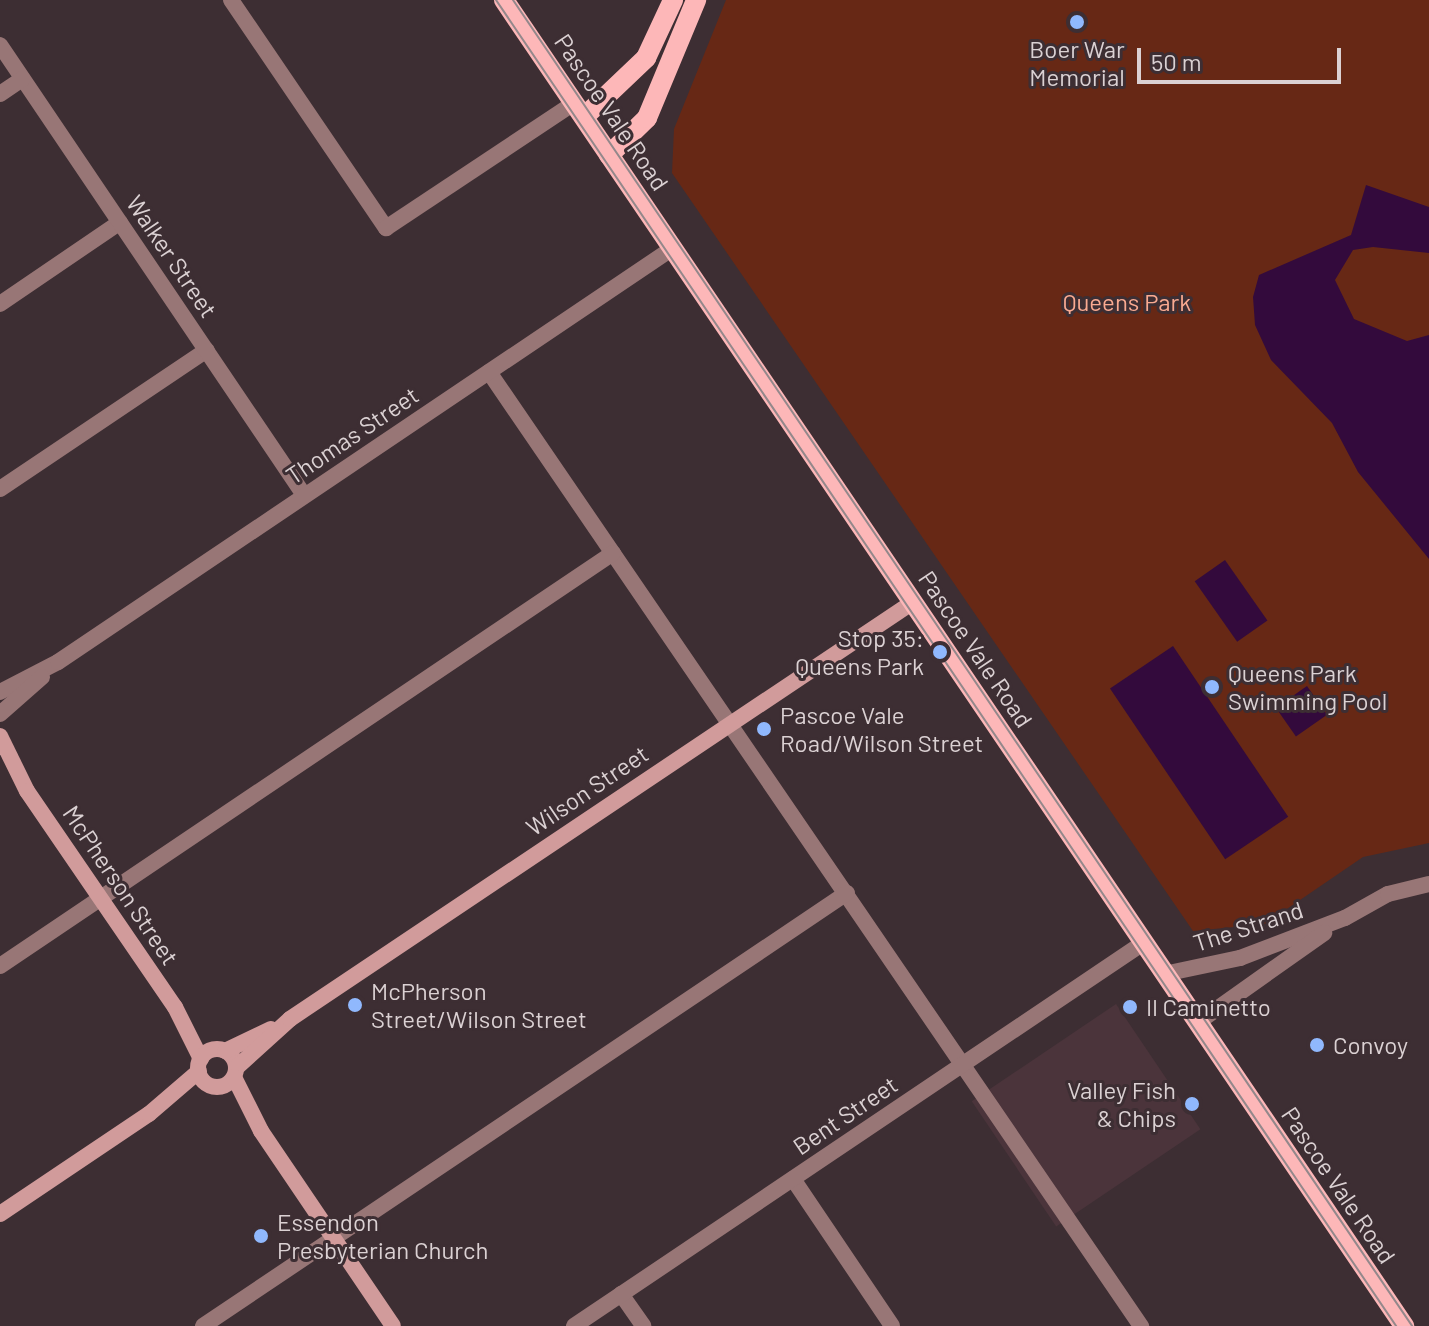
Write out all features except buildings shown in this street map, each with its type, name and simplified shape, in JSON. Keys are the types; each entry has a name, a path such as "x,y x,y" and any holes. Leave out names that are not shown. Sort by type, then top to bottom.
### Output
{"main road":[{"name":"Pascoe Vale Road","path":"504,0 1404,1326"},
{"path":"579,110 646,58 673,0"},
{"path":"609,155 647,118 696,0"}],"street":[{"path":"231,0 386,228 579,110"},
{"name":"Walker Street","path":"0,45 304,495"},
{"path":"0,94 22,79"},
{"path":"0,304 120,222"},
{"name":"Thomas Street","path":"0,692 58,662 673,248"},
{"path":"0,489 207,350"},
{"path":"489,372 1141,1326"},
{"path":"0,966 613,553"},
{"name":"Wilson Street","path":"0,1214 149,1114 216,1074 290,1019 913,602"},
{"name":"Thomas Street","path":"0,714 58,662"},
{"name":"McPherson Street","path":"0,736 27,791"},
{"name":"McPherson Street","path":"0,763 27,791 102,897 216,1074 261,1131 393,1326"},
{"name":"The Strand","path":"1197,1023 1345,918 1388,894 1429,884"},
{"path":"203,1326 847,893"},
{"name":"The Strand","path":"1164,974 1240,958 1345,918"},
{"name":"Bent Street","path":"574,1326 1143,943"},
{"name":"McPherson Street","path":"175,1007 221,1050 216,1074"},
{"name":"Wilson Street","path":"216,1074 221,1050 290,1019"},
{"path":"793,1179 892,1326"},
{"path":"621,1294 643,1326"}],"shaded area":[{"path":"1366,185 1429,207 1429,253 1373,247 1353,250 1335,280 1354,319 1407,341 1429,335 1429,559 1358,472 1332,423 1271,360 1255,325 1253,297 1259,275 1351,235"},
{"path":"1225,560 1267,621 1237,642 1195,581"},
{"path":"1173,646 1288,817 1225,859 1110,688"},
{"path":"1307,686 1327,715 1296,736 1276,708"},
{"path":"1116,1004 1200,1129 1056,1226 972,1101"}],"green space":[{"name":"Queens Park","path":"726,0 1429,0 1429,843 1363,857 1265,924 1193,931 672,173 674,129"}],"tram line":[{"path":"496,0 1396,1326"},
{"path":"513,0 1412,1326"}],"place":[{"name":"Boer War Memorial","path":"1077,22"},
{"name":"Stop 35: Queens Park","path":"940,652"},
{"name":"Queens Park Swimming Pool","path":"1212,687"},
{"name":"Pascoe Vale Road/Wilson Street","path":"764,729"},
{"name":"McPherson Street/Wilson Street","path":"355,1005"},
{"name":"Il Caminetto","path":"1130,1007"},
{"name":"Convoy","path":"1317,1045"},
{"name":"Valley Fish & Chips","path":"1192,1104"},
{"name":"Essendon Presbyterian Church","path":"261,1236"}]}
